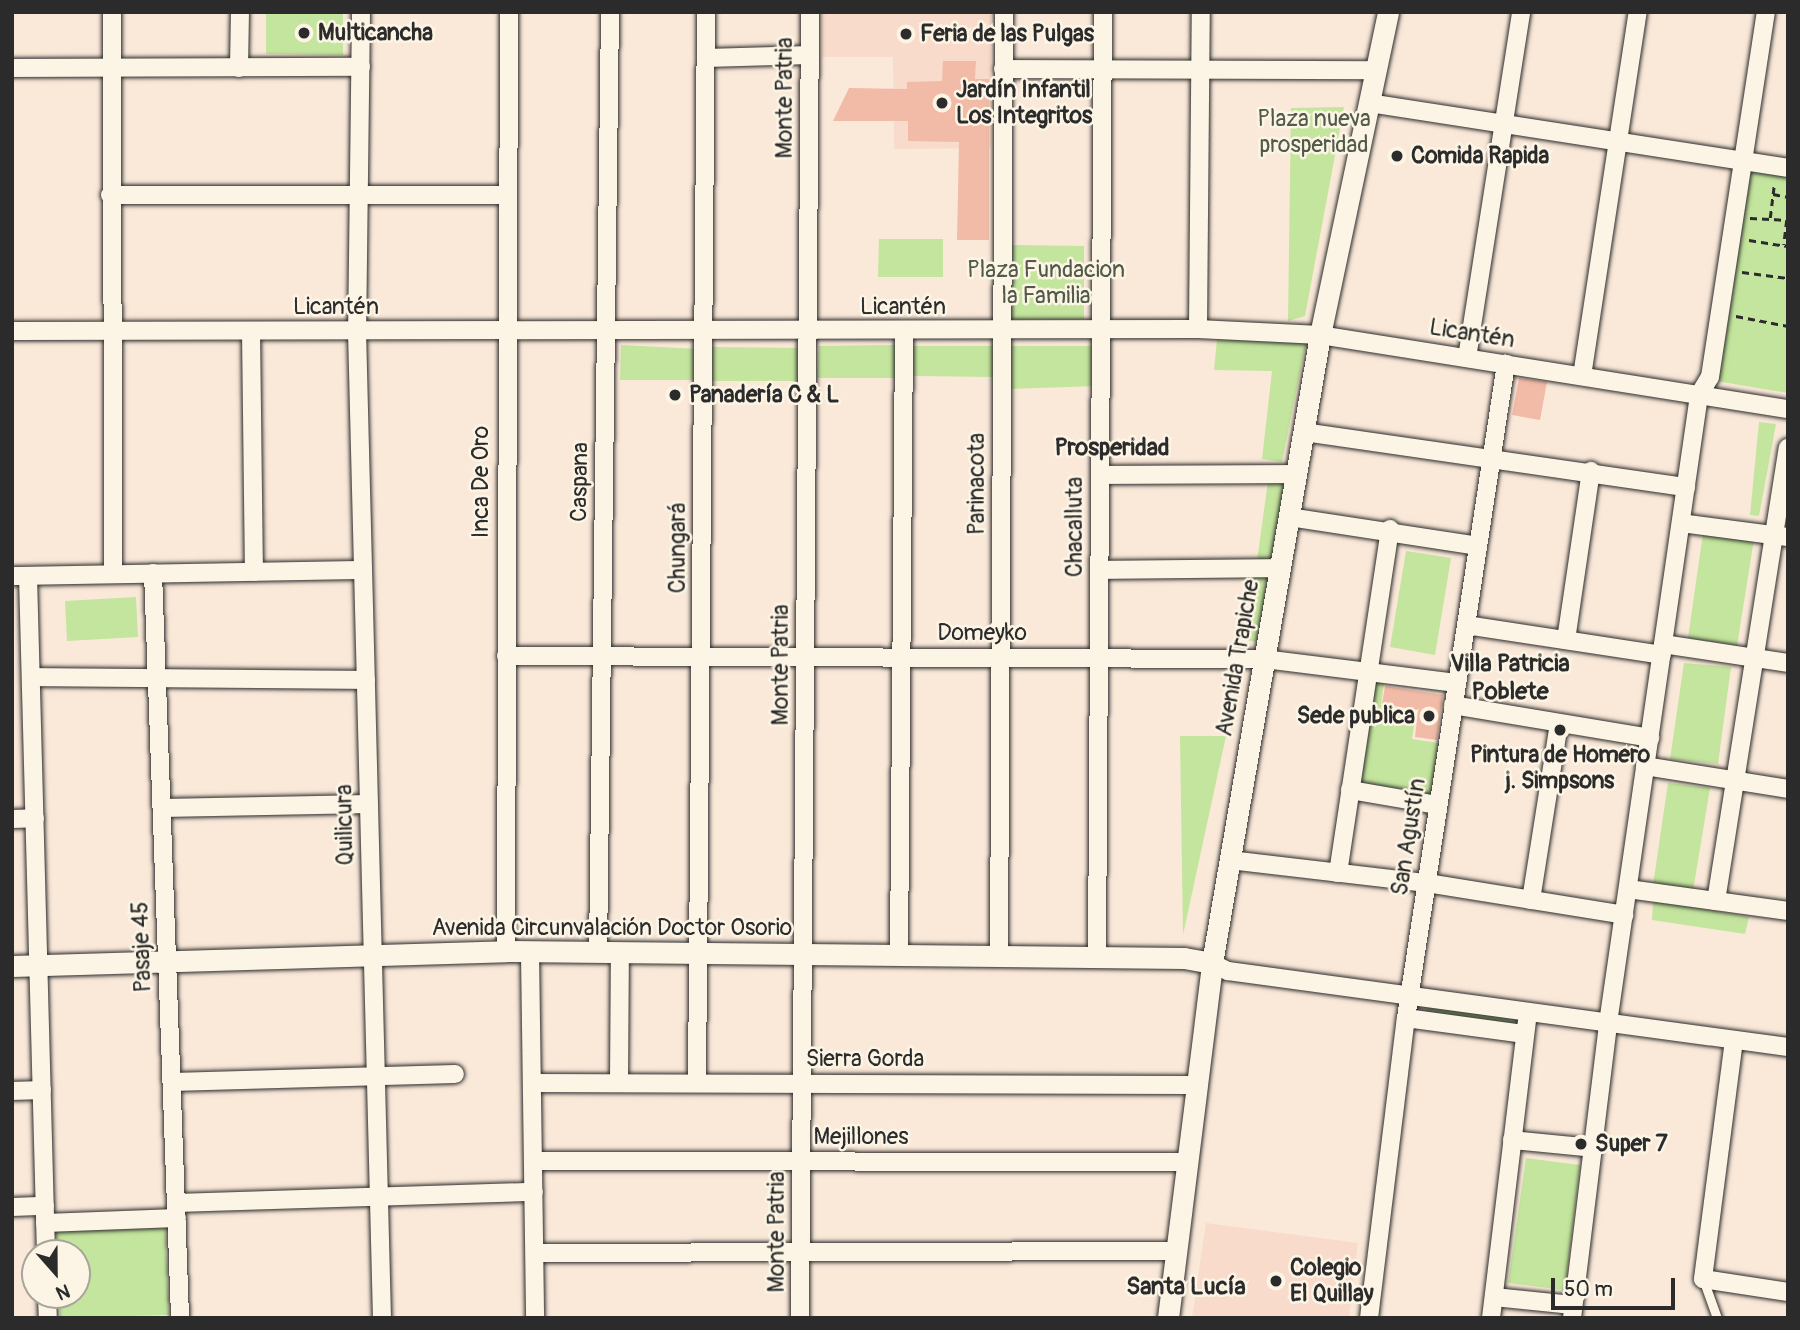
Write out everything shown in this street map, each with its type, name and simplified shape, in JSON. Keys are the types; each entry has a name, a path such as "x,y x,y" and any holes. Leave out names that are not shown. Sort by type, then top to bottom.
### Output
{"street":[{"path":"112,12 109,331 113,574"},
{"path":"239,68 240,12"},
{"name":"Quilicura","path":"361,12 361,194 357,331 382,1318"},
{"name":"Inca De Oro","path":"506,951 509,12"},
{"name":"Caspana","path":"598,953 610,12"},
{"name":"Chungará","path":"697,1083 706,12"},
{"name":"Monte Patria","path":"800,1318 810,12"},
{"name":"Parinacota","path":"999,957 1004,12"},
{"name":"Chacalluta","path":"1097,958 1103,12"},
{"path":"1198,329 1201,12"},
{"name":"Avenida Trapiche","path":"1168,1318 1212,963 1320,335 1388,12"},
{"path":"1467,358 1521,12"},
{"path":"1582,376 1638,12"},
{"path":"1494,1297 1573,1312 1608,1023 1699,395 1710,377 1741,160 1766,12"},
{"path":"706,58 810,55"},
{"path":"12,68 361,67"},
{"path":"1003,69 1376,70"},
{"path":"1369,103 1782,167"},
{"path":"110,195 508,195"},
{"name":"Licantén","path":"12,331 1198,329 1320,335 1788,409"},
{"path":"251,331 254,572"},
{"path":"899,956 904,331"},
{"name":"San Agustín","path":"1368,1318 1409,996 1506,364"},
{"path":"1303,432 1591,471 1686,487"},
{"path":"1716,901 1755,656 1781,536 1788,449"},
{"path":"1566,640 1591,471"},
{"path":"1100,475 1296,474"},
{"path":"1289,517 1391,529 1478,546"},
{"path":"1681,523 1781,536"},
{"path":"1338,873 1391,529"},
{"path":"1100,570 1280,568"},
{"path":"46,1239 31,684 20,576 363,570"},
{"name":"Pasaje 45","path":"153,573 180,1318"},
{"path":"1466,625 1566,640 1755,656 1788,663"},
{"name":"Domeyko","path":"506,656 1264,659 1457,683"},
{"path":"12,691 31,684 157,678 366,680"},
{"path":"1453,705 1650,738"},
{"path":"1531,900 1559,724"},
{"path":"1646,766 1788,789"},
{"path":"1350,789 1438,805"},
{"path":"162,808 369,804"},
{"path":"12,818 34,818"},
{"path":"1230,860 1427,883 1624,915"},
{"path":"1628,888 1788,911"},
{"name":"Avenida Circunvalación Doctor Osorio","path":"12,966 506,951 1184,958 1212,963"},
{"path":"530,953 535,1318"},
{"path":"619,1083 620,953"},
{"path":"1212,963 1228,971 1788,1047"},
{"path":"1491,1318 1528,1012"},
{"path":"1406,1018 1525,1034"},
{"path":"1734,1040 1703,1279 1788,1292"},
{"path":"172,1082 455,1074"},
{"name":"Sierra Gorda","path":"532,1083 1197,1085"},
{"path":"12,1091 42,1090"},
{"path":"1513,1140 1594,1148"},
{"name":"Mejillones","path":"533,1161 1188,1162"},
{"path":"12,1207 45,1215 176,1211 379,1197 534,1192"},
{"path":"534,1253 801,1250 1176,1251"}],"lane":[{"path":"1703,1279 1717,1318"}],"path":[{"path":"1770,219 1773,194 1782,167"},
{"path":"1773,194 1788,197"},
{"path":"1730,237 1786,246 1788,215"},
{"path":"1733,217 1787,220"},
{"path":"1725,270 1788,278"},
{"path":"1719,313 1788,326"},
{"path":"1787,384 1788,374"}],"shaded area":[{"path":"822,12 991,12 991,148 894,149 893,57 822,57"},
{"name":"Colegio El Quillay","path":"1206,1223 1358,1243 1349,1318 1192,1318"}],"green space":[{"name":"Multicancha","path":"266,12 343,12 343,55 266,54"},
{"name":"Plaza nueva prosperidad","path":"1344,107 1305,316 1288,321 1291,108"},
{"path":"1745,166 1788,174 1788,393 1716,381"},
{"path":"879,239 943,239 943,277 878,277"},
{"name":"Plaza Fundacion la Familia","path":"1008,245 1084,246 1084,319 1007,319"},
{"path":"1217,339 1306,343 1282,462 1262,459 1272,371 1214,370"},
{"path":"621,345 699,349 700,380 620,380"},
{"path":"895,345 896,378 817,378 819,346"},
{"path":"913,346 994,346 994,377 913,376"},
{"path":"1008,346 1100,346 1098,386 1008,389"},
{"path":"710,347 803,348 803,381 712,381"},
{"path":"1759,422 1776,424 1759,516 1750,515"},
{"path":"1268,481 1285,481 1273,561 1257,561"},
{"path":"1703,533 1754,539 1737,646 1688,638"},
{"path":"1406,551 1451,558 1435,655 1390,647"},
{"path":"1254,574 1270,576 1260,643 1247,640"},
{"path":"136,597 138,637 67,641 65,601"},
{"path":"1684,663 1731,667 1718,764 1670,759"},
{"path":"1369,674 1385,676 1381,705 1416,711 1412,739 1445,744 1437,803 1353,788"},
{"path":"1180,736 1226,736 1183,935"},
{"path":"1668,783 1710,788 1693,891 1653,885"},
{"path":"1653,900 1749,917 1745,934 1652,920"},
{"path":"1429,1000 1523,1015 1521,1028 1426,1013"},
{"path":"1526,1158 1580,1165 1565,1290 1508,1283"},
{"path":"165,1225 169,1315 60,1318 60,1309 91,1309 91,1239 56,1239 56,1231"}],"building":[{"path":"943,61 976,61 975,79 989,79 989,240 957,240 959,142 908,141 908,121 833,121 849,88 907,89 907,82 942,81"},
{"path":"1519,378 1547,382 1540,420 1512,415"},
{"path":"1385,686 1443,695 1437,740 1415,737 1418,710 1382,704"}],"place":[{"name":"Multicancha","path":"304,33"},
{"name":"Feria de las Pulgas","path":"906,34"},
{"name":"Jardín Infantil Los Integritos","path":"942,103"},
{"name":"Comida Rapida","path":"1397,156"},
{"name":"Panadería C & L","path":"675,395"},
{"name":"Sede publica","path":"1429,716"},
{"name":"Pintura de Homero j. Simpsons","path":"1560,730"},
{"name":"Super 7","path":"1581,1144"},
{"name":"Colegio El Quillay","path":"1276,1281"}],"district":[{"name":"Prosperidad","path":"1112,448"},
{"name":"Villa Patricia Poblete","path":"1510,678"},
{"name":"Santa Lucía","path":"1186,1287"}]}
